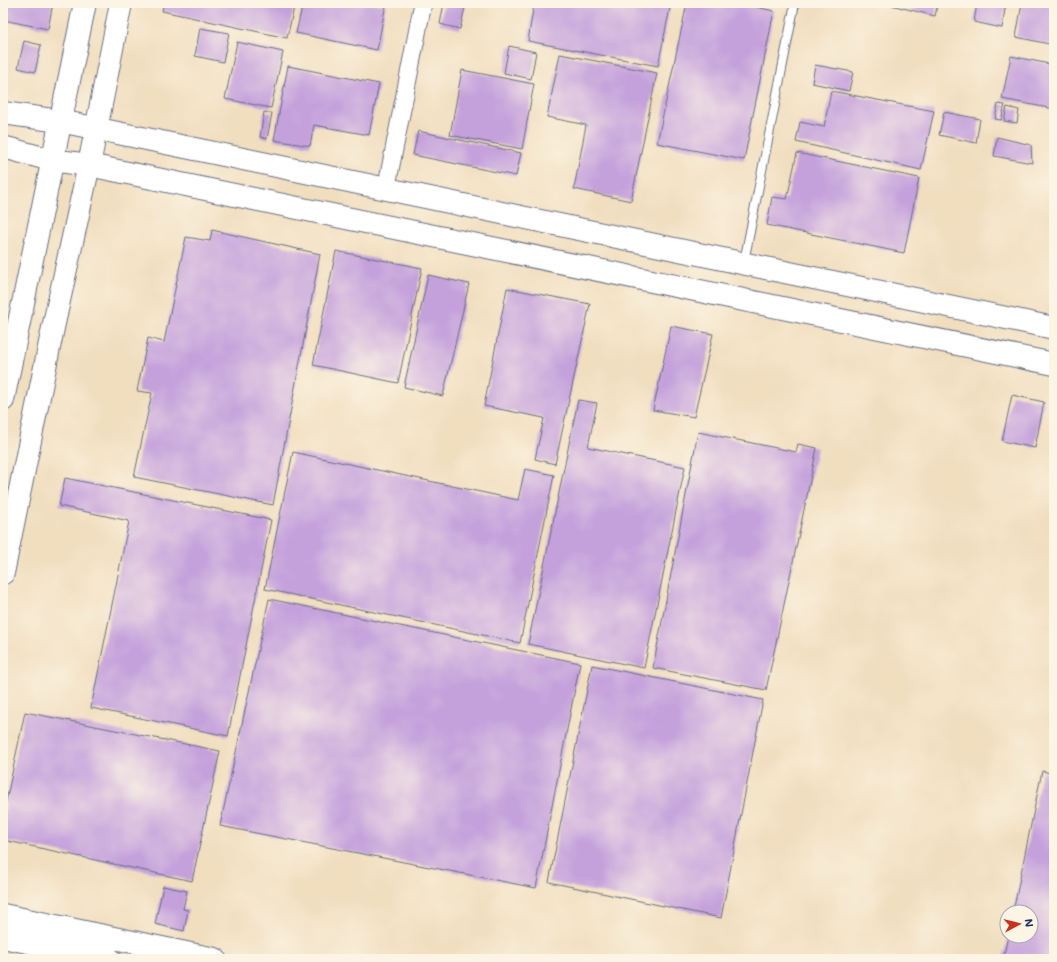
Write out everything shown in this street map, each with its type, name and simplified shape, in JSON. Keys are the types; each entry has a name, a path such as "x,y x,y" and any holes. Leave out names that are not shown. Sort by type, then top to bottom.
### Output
{"street":[{"path":"3,400 85,3"},
{"path":"3,573 53,328 89,166 121,3"},
{"path":"386,190 423,3"},
{"path":"3,112 60,121 96,130 1054,328"},
{"path":"3,147 52,160 89,166 1054,364"},
{"path":"3,915 215,959"},
{"path":"3,937 110,959"}],"lane":[{"path":"743,264 795,3"}],"building":[{"path":"3,3 53,3 48,29 3,20"},
{"path":"164,3 295,3 287,38 162,11"},
{"path":"303,3 386,4 377,50 296,33"},
{"path":"444,3 466,3 460,29 440,24"},
{"path":"534,3 671,3 658,66 528,41"},
{"path":"687,3 738,3 774,11 744,160 657,143"},
{"path":"883,3 938,3 935,16"},
{"path":"977,3 1006,3 1002,28 974,22"},
{"path":"1022,3 1054,3 1054,45 1016,37"},
{"path":"200,28 229,33 223,62 195,56"},
{"path":"24,41 41,45 35,72 18,68"},
{"path":"237,42 283,52 271,108 225,99"},
{"path":"509,46 536,52 531,79 504,73"},
{"path":"560,54 657,73 631,201 574,189 586,125 547,117"},
{"path":"1011,56 1054,65 1054,109 1002,99"},
{"path":"815,65 853,72 849,91 812,83"},
{"path":"288,66 379,84 369,135 314,125 310,146 274,140"},
{"path":"462,70 534,84 522,149 450,135"},
{"path":"831,91 934,111 921,170 796,142 800,122 824,127"},
{"path":"998,104 1005,105 1001,120 995,119"},
{"path":"1007,107 1019,110 1017,123 1004,121"},
{"path":"264,112 272,113 267,139 260,137"},
{"path":"944,112 980,119 976,143 939,135"},
{"path":"418,131 521,153 516,176 413,155"},
{"path":"997,137 1031,145 1032,163 994,156"},
{"path":"797,153 919,178 904,253 767,225 772,197 787,199"},
{"path":"212,230 320,254 273,505 134,477 152,393 137,391 148,338 164,342 186,237 210,241"},
{"path":"336,251 422,268 398,383 313,365"},
{"path":"428,275 469,284 443,396 404,387"},
{"path":"507,288 590,304 555,464 535,459 544,418 484,406"},
{"path":"671,326 713,334 694,417 653,410"},
{"path":"1012,395 1044,402 1035,448 1002,441"},
{"path":"578,400 597,403 588,447 685,467 644,668 528,644"},
{"path":"698,432 796,452 798,444 817,448 766,690 653,668"},
{"path":"293,452 518,500 525,469 554,475 520,643 265,589"},
{"path":"65,478 271,520 228,736 91,708 129,521 59,506"},
{"path":"269,599 580,663 536,888 220,826"},
{"path":"592,665 763,700 721,918 549,882"},
{"path":"25,712 220,751 192,881 3,840 3,816"},
{"path":"1042,771 1054,774 1054,959 1003,959 1006,944 1039,944 1039,904 1015,904"},
{"path":"163,886 187,891 183,909 188,910 184,931 155,924"}]}
